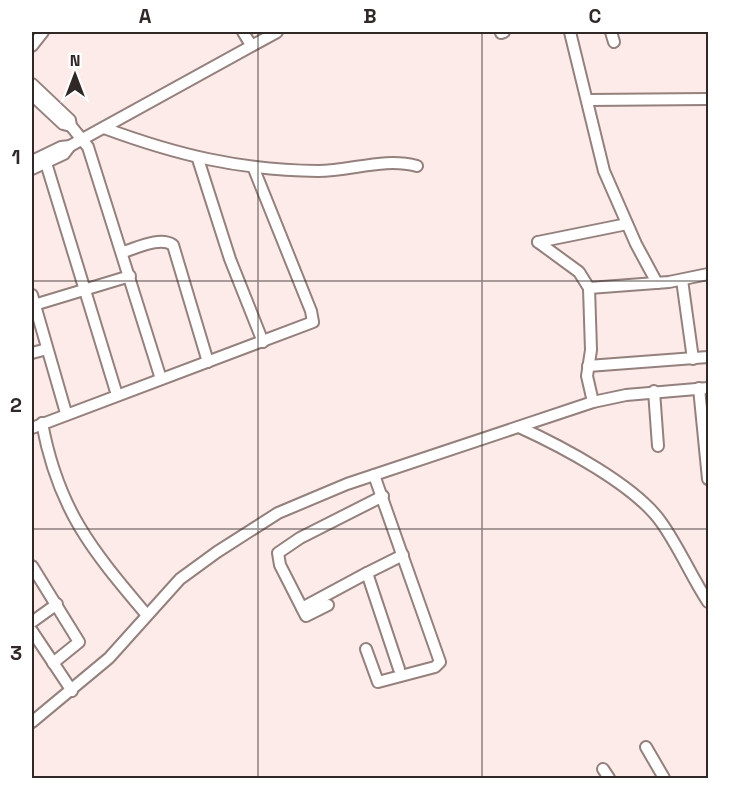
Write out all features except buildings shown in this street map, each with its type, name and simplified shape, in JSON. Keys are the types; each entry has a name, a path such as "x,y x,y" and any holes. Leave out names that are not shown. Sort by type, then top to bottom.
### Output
{"street":[{"path":"32,46 43,32"},
{"path":"243,32 248,46"},
{"path":"32,161 70,146 277,32"},
{"path":"570,32 599,154 627,224 657,284"},
{"path":"32,84 70,120 71,126 83,139 123,252 161,379"},
{"path":"32,95 63,124 71,126"},
{"path":"588,100 708,99"},
{"path":"104,128 198,159 254,169 328,171 397,162 417,166"},
{"path":"32,169 64,154 70,146"},
{"path":"198,159 227,250 263,342"},
{"path":"46,163 117,395"},
{"path":"147,614 109,570 75,522 56,480 37,426 66,413 308,325 313,316 254,169"},
{"path":"591,403 588,387 591,350 589,288 579,272 538,242 627,224"},
{"path":"123,252 167,241 173,245 208,362"},
{"path":"589,288 657,284 708,274"},
{"path":"66,413 33,300 85,290 130,276"},
{"path":"682,280 693,359"},
{"path":"32,353 47,349"},
{"path":"588,366 708,357"},
{"path":"33,718 72,691 109,658 180,579 249,530 314,497 374,475 591,403 654,391 704,388 708,479"},
{"path":"654,391 658,446"},
{"path":"519,427 548,441 616,482 646,504 666,529 708,602"},
{"path":"366,649 378,682 435,667 440,662 374,475"},
{"path":"328,605 306,616 280,565 278,553 300,538 383,496"},
{"path":"302,608 402,555"},
{"path":"32,566 79,642 53,663"},
{"path":"367,573 399,669"},
{"path":"32,622 57,604"},
{"path":"32,631 72,691"},
{"path":"646,747 664,778"}]}
